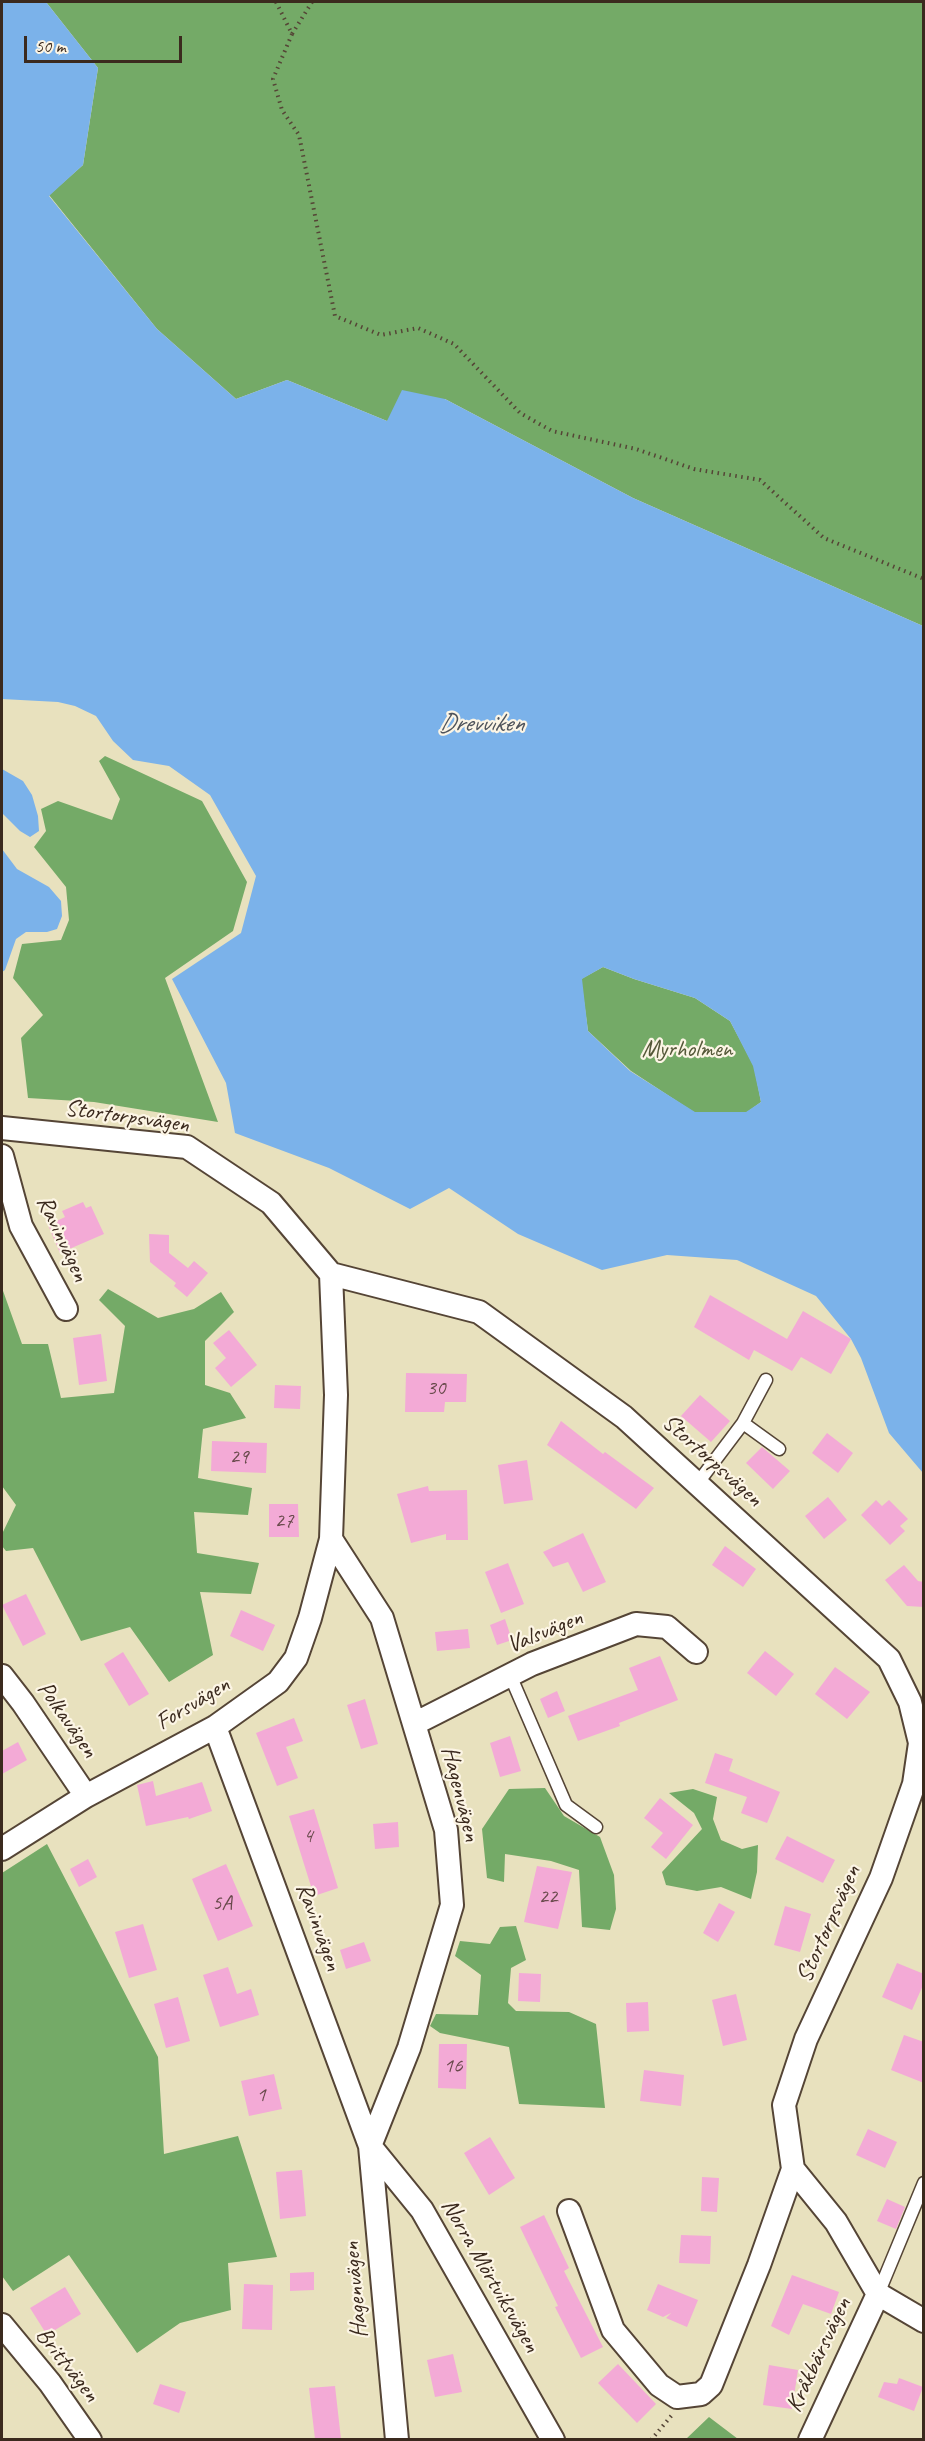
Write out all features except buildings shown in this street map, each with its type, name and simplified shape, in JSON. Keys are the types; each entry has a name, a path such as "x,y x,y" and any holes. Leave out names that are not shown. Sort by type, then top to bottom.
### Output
{"street":[{"name":"Stortorpsvägen","path":"2,1128 187,1147 271,1203 330,1274 479,1312 624,1418 889,1659 914,1695 910,1702 920,1743 914,1784 881,1878 807,2039 784,2105 793,2169 759,2265 711,2385 701,2394 676,2397 659,2385 613,2330 569,2211"},
{"name":"Ravinvägen","path":"2,1156 21,1226 66,1309"},
{"path":"330,1274 336,1395 331,1539"},
{"name":"Hagenvägen","path":"331,1539 382,1618 446,1830 452,1905 409,2048 370,2146 397,2439"},
{"name":"Forsvägen","path":"2,1849 86,1796 214,1727 278,1682 296,1658 310,1618 331,1539"},
{"name":"Valsvägen","path":"414,1724 532,1664 636,1624 667,1627 696,1652"},
{"name":"Polkavägen","path":"2,1676 86,1796"},
{"name":"Ravinvägen","path":"214,1727 370,2146"},
{"name":"Norra Mörtviksvägen","path":"370,2146 422,2210 554,2439"},
{"path":"793,2169 836,2222 878,2294 924,2321"},
{"name":"Kråkbärsvägen","path":"810,2439 878,2294"},
{"name":"Brittvägen","path":"2,2325 50,2383 90,2439"}],"lane":[{"path":"697,1484 743,1423 766,1380"},
{"path":"743,1423 779,1449"},
{"path":"510,1675 566,1805 596,1827"},
{"path":"878,2294 924,2183"}],"path":[{"path":"276,2 292,34"},
{"path":"312,2 292,34 273,79 282,110 299,135 335,316 381,335 418,328 454,344 520,413 552,430 636,449 694,469 760,480 824,538 924,579"},
{"path":"651,2439 672,2415"}],"green space":[{"path":"46,2 923,2 923,626 633,498 445,399 387,421 287,380 236,399 157,329 49,195 83,165 98,68"},
{"path":"105,756 202,801 247,882 233,931 165,978 218,1122 94,1102 28,1098 21,1038 43,1015 13,978 22,944 61,940 69,920 66,887 34,847 46,831 41,809 58,801 112,820 120,799 99,761"},
{"name":"Myrholmen","path":"603,967 695,998 730,1021 754,1066 761,1102 746,1113 695,1113 631,1071 588,1031 581,979"},
{"path":"2,1288 22,1344 48,1344 61,1398 114,1393 125,1326 99,1300 108,1289 158,1318 194,1309 221,1292 234,1312 205,1341 205,1385 230,1393 246,1418 203,1429 198,1478 252,1488 248,1515 194,1512 197,1553 259,1563 251,1594 200,1592 213,1655 169,1682 130,1627 81,1641 33,1548 6,1551 2,1546 2,1534 16,1505 2,1486"},
{"path":"545,1788 564,1816 600,1837 614,1875 616,1909 610,1930 582,1927 579,1870 551,1861 505,1854 504,1882 487,1878 482,1829 509,1789"},
{"path":"693,1789 717,1797 713,1819 721,1840 742,1849 758,1845 757,1872 751,1899 721,1887 697,1891 666,1885 662,1872 702,1829 694,1813 669,1793"},
{"path":"47,1844 158,2057 164,2154 238,2136 277,2257 228,2263 231,2310 180,2323 137,2353 69,2255 13,2291 2,2276 2,1873"},
{"path":"516,1926 526,1960 511,1968 508,2003 516,2011 569,2012 596,2024 605,2108 519,2104 509,2047 440,2033 430,2026 436,2014 478,2015 481,1975 455,1956 460,1941 490,1944 500,1927"},
{"path":"709,2417 738,2439 686,2439"}],"water":[{"name":"Drevviken","path":"2,2 46,2 98,68 83,165 49,196 157,329 236,399 287,380 387,421 402,390 445,399 633,498 923,626 923,1473 889,1433 861,1358 851,1339 816,1296 737,1260 667,1255 602,1270 518,1234 449,1188 410,1209 329,1168 235,1133 226,1083 172,979 241,933 256,876 210,795 169,766 133,760 113,741 96,716 75,706 58,702 2,699","holes":["603,967 695,998 730,1021 753,1066 761,1102 746,1112 695,1112 630,1071 588,1031 582,979"]},
{"path":"2,769 23,781 32,795 38,816 39,831 30,837 20,831 2,813"},
{"path":"2,849 17,869 49,887 61,901 62,916 57,929 47,932 26,932 16,939 5,970 2,972"}]}
